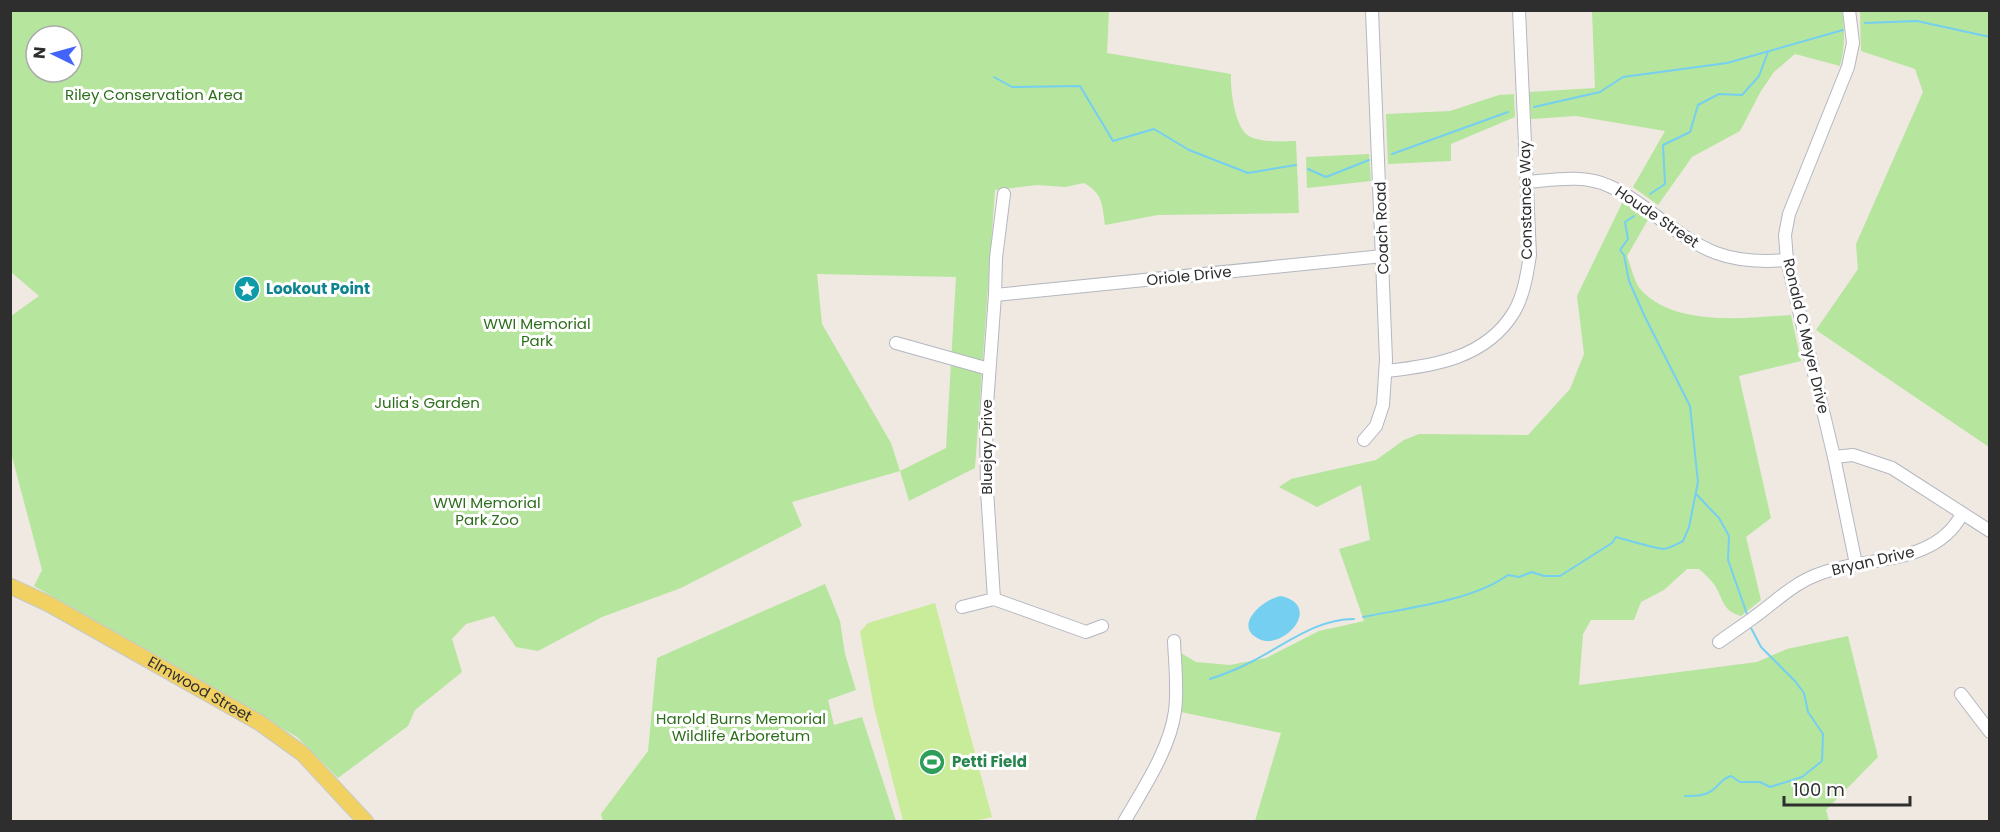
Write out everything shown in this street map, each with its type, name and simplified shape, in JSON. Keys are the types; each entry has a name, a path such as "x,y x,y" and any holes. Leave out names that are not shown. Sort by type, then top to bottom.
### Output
{"main road":[{"name":"Elmwood Street","path":"10,586 58,609 260,723 303,754 366,822"}],"street":[{"name":"Coach Road","path":"1364,440 1376,426 1383,405 1386,371 1372,10"},
{"name":"Constance Way","path":"1386,371 1423,367 1478,350 1500,330 1514,311 1525,284 1530,255 1519,10"},
{"name":"Ronald C Meyer Drive","path":"1849,10 1853,43 1848,67 1789,214 1785,235 1787,260 1834,457 1856,564"},
{"name":"Houde Street","path":"1527,182 1584,179 1608,185 1639,203 1689,240 1713,253 1738,260 1761,262 1787,260"},
{"name":"Bluejay Drive","path":"994,598 987,490 986,417 996,258 1004,194"},
{"name":"Oriole Drive","path":"995,295 1383,256"},
{"path":"896,343 989,369"},
{"path":"1834,457 1853,455 1892,468 1989,531"},
{"name":"Bryan Drive","path":"1719,642 1788,590 1813,576 1856,564 1902,557 1923,549 1956,526 1962,514"},
{"path":"962,607 994,598 1086,632 1102,626"},
{"path":"1124,822 1161,755 1172,726 1175,710 1174,641"},
{"path":"1961,694 1989,732"}],"green space":[{"name":"WWI Memorial Park","path":"10,11 1109,11 1107,53 1231,74 1234,108 1244,132 1260,140 1296,141 1299,213 1158,215 1105,225 1098,196 1084,183 1065,187 1037,185 995,190 975,468 909,501 900,471 792,502 802,526 681,588 602,617 538,651 516,647 494,616 466,624 452,639 462,672 415,710 408,726 338,778 297,737 34,586 42,570 10,449 11,316 39,296 11,272","holes":["817,274 956,277 946,448 900,471 891,443 822,324"]},
{"path":"1592,11 1842,11 1844,38 1842,59 1840,66 1795,54 1774,72 1740,131 1692,157 1658,205 1633,187 1665,131 1576,116 1531,119 1529,92 1595,88"},
{"path":"1860,11 1989,11 1989,447 1816,330 1858,269 1856,244 1923,92 1915,69 1861,51"},
{"path":"1514,94 1515,117 1451,144 1451,161 1388,164 1386,114 1450,111 1499,95"},
{"path":"1369,154 1371,181 1307,188 1306,157"},
{"path":"1623,201 1649,218 1627,256 1641,290 1655,302 1672,310 1692,315 1712,318 1753,318 1791,315 1801,361 1739,376 1771,518 1746,537 1761,600 1741,616 1726,607 1705,574 1699,569 1687,569 1664,590 1641,602 1634,620 1591,620 1583,634 1579,685 1757,662 1787,649 1848,636 1878,757 1826,810 1829,821 1255,821 1281,733 1181,712 1181,653 1196,662 1230,665 1266,658 1319,631 1364,621 1339,549 1370,540 1361,485 1317,507 1279,487 1291,479 1376,460 1404,440 1419,434 1528,435 1570,389 1584,354 1577,296"},
{"name":"Harold Burns Memorial Wildlife Arboretum","path":"825,584 840,621 845,654 856,690 828,700 834,725 862,717 896,821 603,821 601,814 648,751 657,658"},
{"name":"Petti Field","path":"935,603 992,817 975,821 903,821 874,707 860,632 868,623"}],"water":[{"path":"1281,596 1293,601 1299,609 1299,617 1295,626 1279,639 1269,641 1251,634 1249,620 1253,614 1266,602"}],"waterway":[{"path":"1865,23 1917,21 1990,37"},
{"path":"1534,107 1600,92 1623,77 1727,63 1843,30"},
{"path":"1650,194 1665,184 1663,145 1690,132 1698,105 1719,94 1742,95 1759,76 1768,52"},
{"path":"994,77 1012,87 1080,86 1113,141 1154,129 1189,150 1248,173 1296,165"},
{"path":"1392,154 1508,112"},
{"path":"1308,169 1326,177 1369,160"},
{"path":"1363,617 1458,597 1493,584 1508,575 1519,577 1532,572 1544,576 1560,576 1612,543 1616,537 1664,549 1683,541 1689,527 1698,482 1690,406 1629,281 1624,255 1620,250 1628,239 1625,222 1634,216"},
{"path":"1696,494 1719,518 1729,536 1728,560 1747,614"},
{"path":"1210,679 1248,664 1314,628 1340,620 1354,619"},
{"path":"1685,796 1708,793 1731,776 1740,782 1760,782 1770,787 1802,777 1822,761 1823,734 1808,712 1804,693 1761,647 1751,628"}],"place":[{"name":"Lookout Point","path":"247,289"},
{"name":"Petti Field","path":"932,762"}],"park label":[{"name":"Riley Conservation Area","path":"154,95"},
{"name":"Julia's Garden","path":"427,403"},
{"name":"WWI Memorial Park Zoo","path":"487,512"}]}
